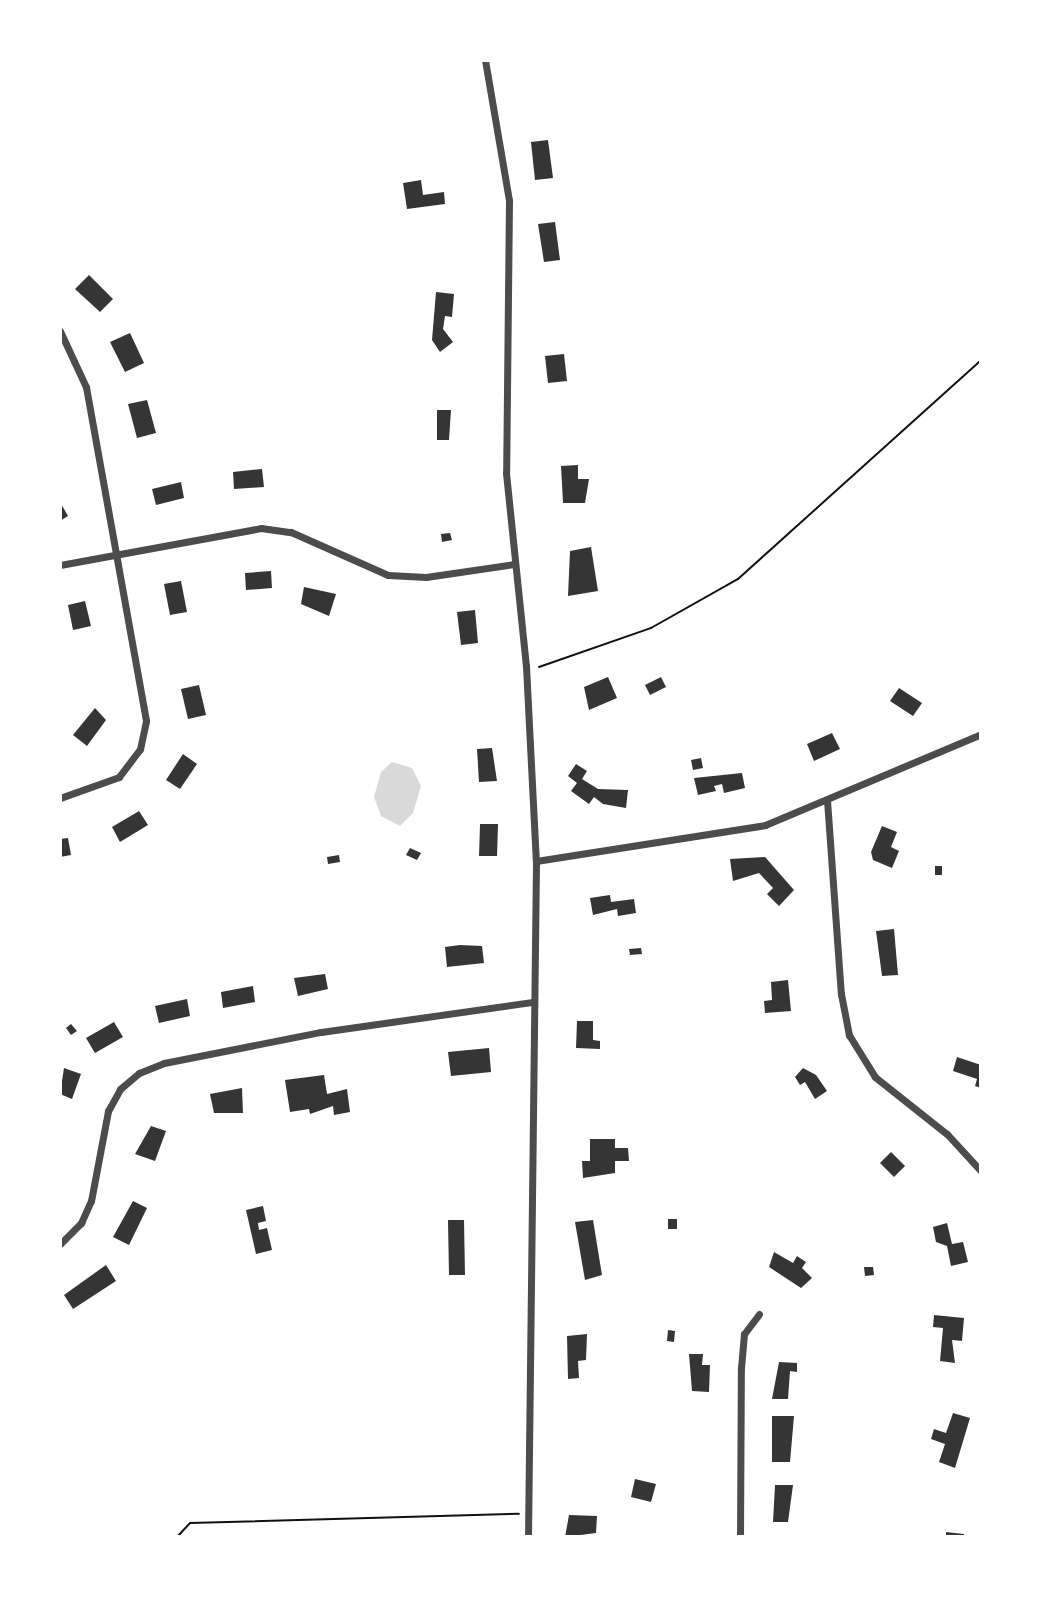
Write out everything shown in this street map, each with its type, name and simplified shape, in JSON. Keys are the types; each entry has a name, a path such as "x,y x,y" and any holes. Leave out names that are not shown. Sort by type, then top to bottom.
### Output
{"street":[{"path":"485,60 509,200 505,455 526,668 536,861 528,1537"},
{"path":"60,331 86,387 115,554 144,692 145,735 119,777 60,798"},
{"path":"60,565 276,528 388,575 426,577 514,564"},
{"path":"536,861 765,825 981,734"},
{"path":"827,800 841,994 849,1035 875,1077 947,1134 981,1171"},
{"path":"60,1244 81,1223 91,1201 108,1111 120,1089 139,1073 164,1063 321,1032 533,1002"},
{"path":"740,1537 741,1368 744,1334 759,1314"}],"path":[{"path":"526,668 565,661 651,628 738,579 981,360"},
{"path":"177,1537 184,1526 198,1522 528,1514"},
{"path":"60,1537 150,1537"}],"shaded area":[{"path":"392,762 412,768 421,786 413,813 400,826 381,816 374,797 381,772"}],"building":[{"path":"548,140 553,178 535,180 531,142"},
{"path":"421,180 423,195 444,192 445,204 407,209 403,183"},
{"path":"555,222 560,260 544,262 538,224"},
{"path":"89,275 113,299 100,312 75,289"},
{"path":"436,292 454,294 452,317 445,316 443,329 453,342 440,352 432,340"},
{"path":"130,333 144,363 125,372 110,342"},
{"path":"564,354 567,381 548,383 545,356"},
{"path":"147,400 156,433 137,438 128,404"},
{"path":"437,410 451,410 449,440 437,440"},
{"path":"578,465 578,479 589,479 585,503 563,503 561,466"},
{"path":"262,469 264,487 234,489 233,472"},
{"path":"181,482 184,498 156,505 152,489"},
{"path":"60,502 68,516 60,521"},
{"path":"450,533 452,540 442,542 441,534"},
{"path":"591,547 598,591 568,596 570,551"},
{"path":"271,571 272,588 246,590 245,573"},
{"path":"181,581 187,612 170,615 164,584"},
{"path":"304,587 336,594 329,616 301,604"},
{"path":"85,601 91,626 73,630 68,605"},
{"path":"475,610 478,643 461,645 457,612"},
{"path":"608,677 617,698 589,710 584,687"},
{"path":"661,677 666,687 650,695 645,685"},
{"path":"199,685 206,715 188,719 181,689"},
{"path":"899,688 922,703 913,716 890,701"},
{"path":"95,708 106,720 87,746 73,735"},
{"path":"832,733 840,749 814,761 807,744"},
{"path":"492,748 497,781 479,782 477,749"},
{"path":"183,754 197,764 180,789 166,780"},
{"path":"701,758 703,768 693,770 691,760"},
{"path":"576,764 587,771 582,779 598,789 628,790 626,808 603,804 594,797 589,804 571,791 577,783 568,776"},
{"path":"742,773 745,788 724,793 722,784 714,786 716,791 698,795 694,778"},
{"path":"139,811 148,825 120,842 112,827"},
{"path":"480,824 498,824 497,856 479,856"},
{"path":"882,826 897,832 891,847 899,851 892,868 873,860 871,852"},
{"path":"68,838 71,855 60,857 60,839"},
{"path":"410,848 421,853 417,860 406,855"},
{"path":"339,855 340,862 328,864 327,857"},
{"path":"765,857 794,890 779,906 767,894 773,888 759,873 733,881 730,859"},
{"path":"935,866 942,866 942,875 935,875"},
{"path":"610,895 611,902 634,899 636,913 618,916 617,909 593,915 590,898"},
{"path":"894,929 898,975 882,976 876,931"},
{"path":"482,946 484,963 447,967 445,947"},
{"path":"641,948 642,954 630,955 629,949"},
{"path":"325,974 328,989 298,996 294,978"},
{"path":"788,980 791,1011 765,1013 764,1001 772,1000 771,982"},
{"path":"253,986 255,1002 223,1008 221,992"},
{"path":"187,999 190,1016 159,1023 155,1006"},
{"path":"577,1021 593,1021 593,1040 600,1041 600,1049 576,1048"},
{"path":"114,1022 123,1037 95,1053 86,1038"},
{"path":"71,1024 77,1031 71,1035 66,1028"},
{"path":"489,1048 491,1072 451,1076 448,1052"},
{"path":"957,1057 981,1065 981,1088 975,1086 977,1079 953,1071"},
{"path":"64,1068 81,1074 72,1099 60,1094"},
{"path":"803,1068 816,1075 827,1091 815,1099 805,1082 800,1085 795,1077"},
{"path":"324,1075 327,1094 347,1089 350,1112 334,1115 333,1106 310,1114 309,1109 290,1112 285,1080"},
{"path":"242,1088 243,1113 214,1113 210,1094"},
{"path":"151,1126 166,1131 155,1161 135,1154"},
{"path":"590,1139 615,1139 615,1148 628,1148 629,1161 615,1161 615,1173 583,1178 582,1161 590,1161"},
{"path":"891,1152 905,1166 894,1177 880,1163"},
{"path":"133,1201 147,1208 129,1245 113,1237"},
{"path":"263,1206 266,1221 258,1223 259,1230 267,1228 272,1250 256,1254 246,1210"},
{"path":"668,1219 677,1219 677,1229 668,1229"},
{"path":"448,1220 464,1220 465,1275 449,1275"},
{"path":"593,1220 602,1275 585,1280 575,1222"},
{"path":"947,1223 952,1244 963,1242 968,1262 951,1266 947,1246 936,1242 933,1227"},
{"path":"774,1252 793,1263 797,1256 806,1262 802,1268 812,1278 801,1288 769,1267"},
{"path":"106,1265 116,1281 73,1309 64,1295"},
{"path":"864,1267 873,1267 874,1275 865,1276"},
{"path":"934,1315 964,1318 962,1341 952,1340 955,1363 940,1361 943,1328 933,1327"},
{"path":"668,1330 675,1331 674,1342 667,1341"},
{"path":"587,1334 586,1360 578,1361 579,1378 568,1379 567,1336"},
{"path":"689,1354 703,1354 702,1365 710,1365 709,1392 692,1391"},
{"path":"779,1362 797,1363 797,1372 790,1371 788,1399 772,1399"},
{"path":"953,1413 970,1418 955,1468 939,1462 945,1444 931,1439 934,1429 946,1433"},
{"path":"772,1416 794,1416 790,1462 772,1462"},
{"path":"635,1479 656,1484 651,1502 631,1497"},
{"path":"775,1485 793,1485 788,1522 773,1522"},
{"path":"569,1515 597,1516 596,1533 565,1537"},
{"path":"946,1532 964,1534 964,1537 946,1537"}]}
